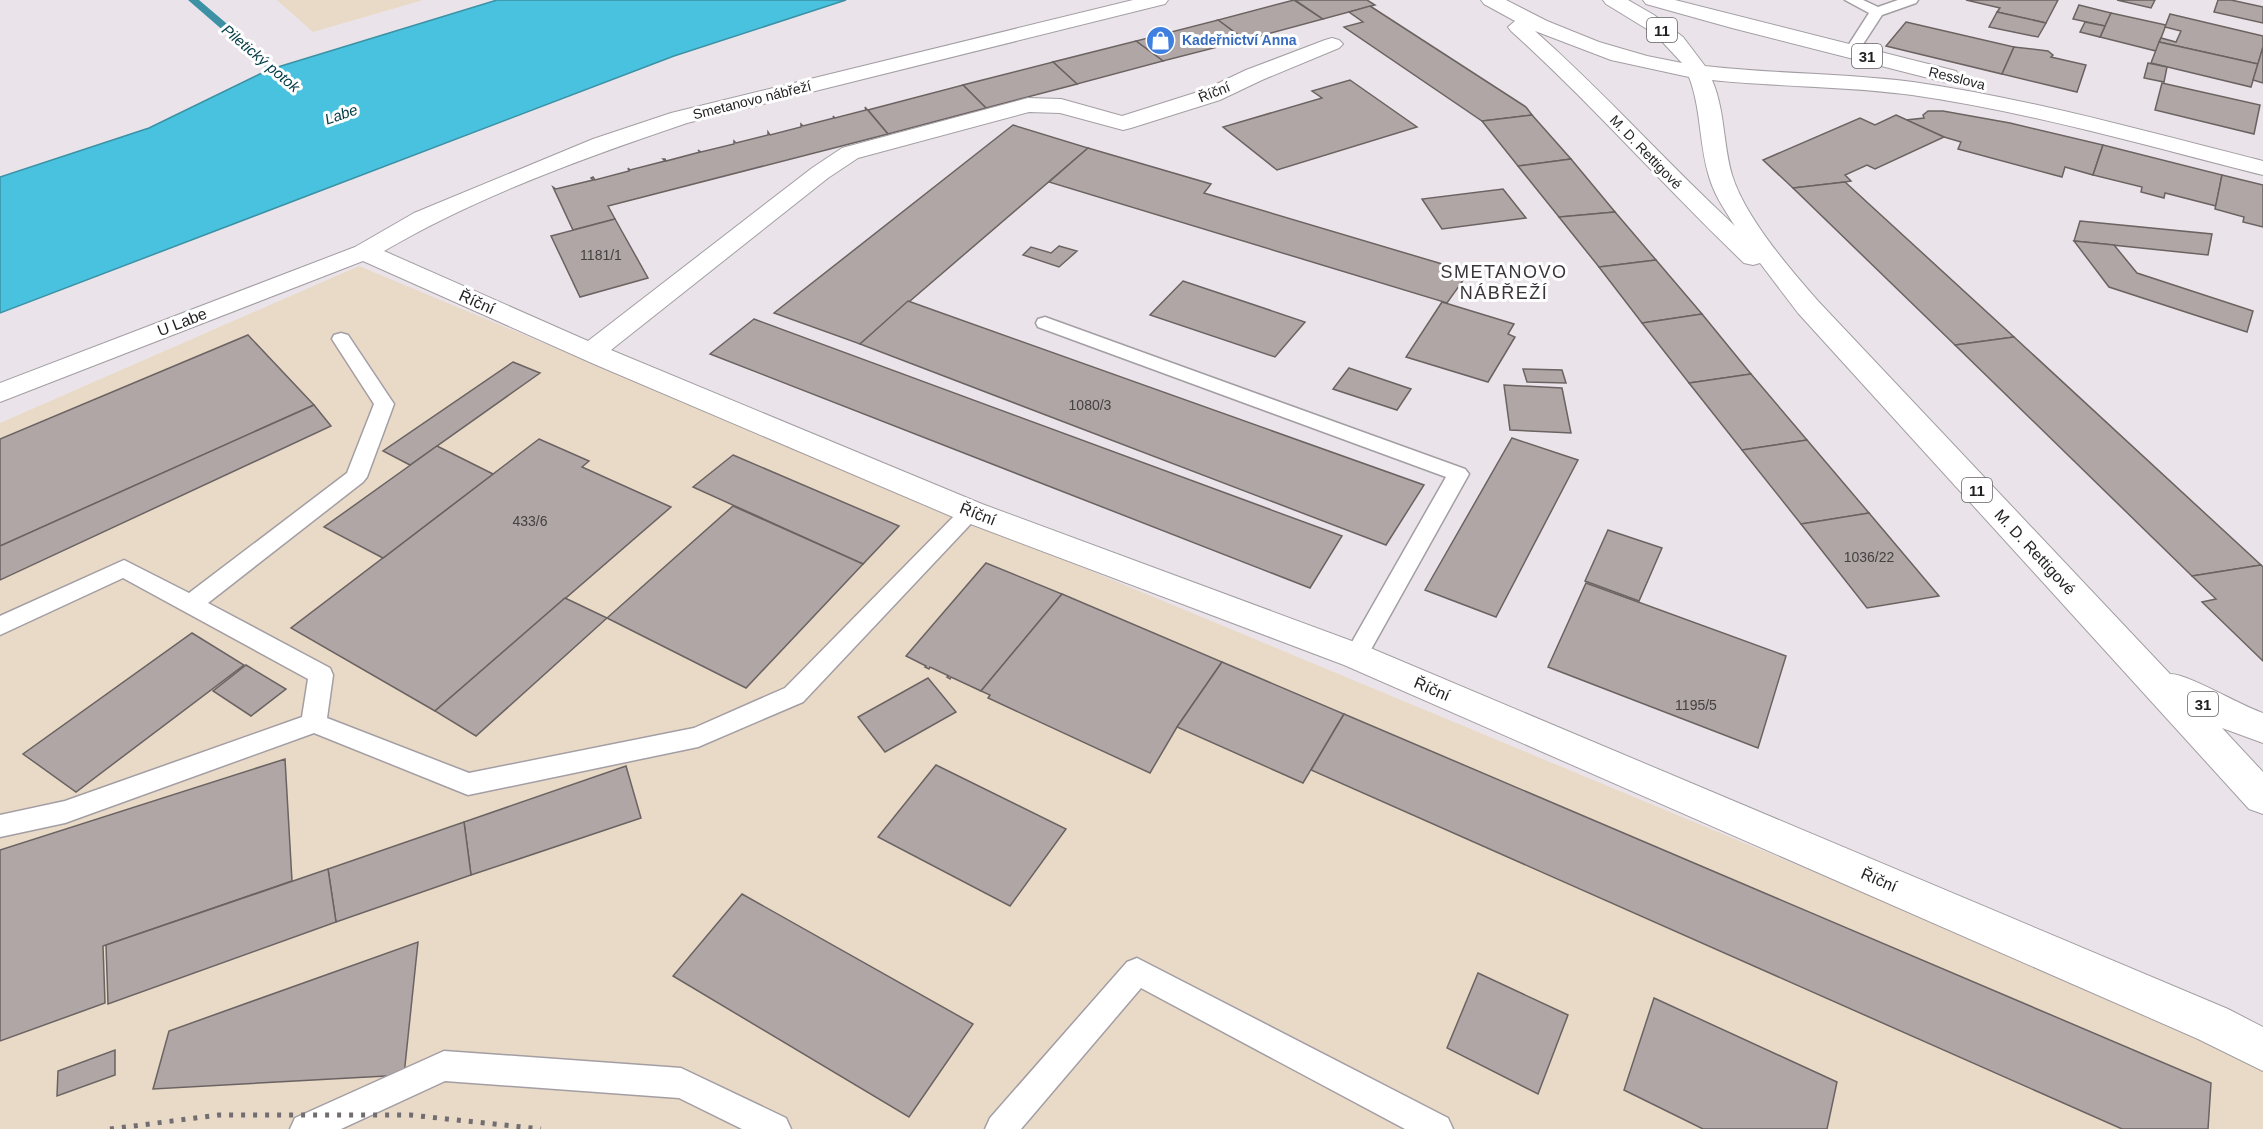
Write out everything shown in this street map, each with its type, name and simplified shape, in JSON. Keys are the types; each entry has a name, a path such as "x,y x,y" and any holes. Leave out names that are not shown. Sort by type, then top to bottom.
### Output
{"street":[{"name":"Smetanovo nábřeží","path":"364,252 423,218 601,144 679,118 1158,0"},
{"name":"M. D. Rettigové","path":"1482,0 1537,43 1569,72 1691,199 1808,307 2263,798"},
{"name":"31","path":"1491,0 1529,20 1588,45 1640,61 1700,72"},
{"name":"M. D. Rettigové","path":"1613,0 1668,34 1689,55 1700,72 1709,107 1713,148 1723,185 1757,241 1808,307"},
{"name":"Resslova","path":"1653,0 1851,52 2263,152"},
{"name":"Říční","path":"591,352 820,173 850,153 1028,105 1061,106 1123,123 1212,95 1254,75 1332,44"},
{"name":"Resslova","path":"1700,72 1911,89 2005,105 2263,168"},
{"name":"Říční","path":"364,252 591,352 971,512 1356,656 2202,1019 2263,1050"},
{"name":"U Labe","path":"0,393 364,252"},
{"name":"31","path":"2147,673 2222,713 2263,728"}],"lane":[{"path":"1852,0 1877,12"},
{"path":"1851,52 1877,12 1911,0"},
{"path":"1045,323 1458,474 1356,656"},
{"path":"190,604 356,477 384,404 341,339"},
{"path":"0,826 65,812 314,723 468,784 698,737 794,695 971,512"},
{"path":"0,626 124,568 321,675 314,723"},
{"path":"1001,1129 1137,971 1437,1129"},
{"path":"306,1129 444,1066 681,1083 775,1129"}],"shaded area":[{"path":"277,0 423,0 313,32"},
{"path":"359,266 2263,1059 2263,1129 0,1129 0,423"}],"water":[{"name":"Labe","path":"497,0 846,0 674,56 0,313 0,177 149,128 268,70"}],"building":[{"path":"1294,0 1323,19 1245,40 1218,20"},
{"path":"1295,0 1367,0 1375,5 1323,19"},
{"path":"1966,0 2058,0 2046,23 1997,12 2000,8"},
{"path":"2117,0 2155,0 2151,8"},
{"path":"2218,0 2231,0 2263,7 2263,23 2214,12"},
{"path":"2079,5 2111,13 2105,26 2073,19"},
{"path":"1370,6 1526,107 1532,115 1482,121 1344,27 1363,22 1349,12"},
{"path":"1997,12 2046,23 2038,37 1989,27"},
{"path":"2111,13 2166,25 2156,51 2100,37"},
{"path":"2170,14 2263,36 2263,47 2258,64 2159,42 2161,38 2176,42 2181,31 2165,27"},
{"path":"1218,20 1245,40 1163,61 1136,41"},
{"path":"1906,22 2014,47 2002,74 1886,46"},
{"path":"2085,22 2105,26 2100,37 2080,32"},
{"path":"1136,41 1163,61 1077,84 1053,62"},
{"path":"2159,42 2258,64 2251,87 2151,63"},
{"path":"2014,47 2048,51 2053,55 2051,57 2086,65 2077,92 2002,74"},
{"path":"2263,47 2263,83 2253,80"},
{"path":"1053,62 1077,84 986,108 963,85"},
{"path":"2148,63 2167,67 2164,82 2144,78"},
{"path":"1350,80 1417,127 1277,170 1223,127 1322,98 1312,91"},
{"path":"2162,83 2260,105 2254,134 2155,110"},
{"path":"963,85 986,108 888,134 868,110"},
{"path":"865,107 888,134 608,206 615,219 573,230 553,187 556,189 593,180 591,178 593,177 595,180 629,171 628,168 630,170 665,161 663,159 666,161 700,152 698,150 701,152 734,144 734,141 736,143 768,135 768,132 770,135 801,127 801,124 803,126 834,118 833,116 835,118 866,110"},
{"path":"1928,111 1943,111 2010,123 2103,145 2093,175 2065,167 2062,177 1958,149 1961,142 1906,120 1924,118 1923,115"},
{"path":"1532,115 1571,159 1518,166 1482,121"},
{"path":"1896,115 1944,137 1875,169 1867,165 1845,175 1851,181 1845,182 1793,188 1763,160 1860,118 1875,125"},
{"path":"1013,125 1088,148 860,344 774,313"},
{"path":"2103,145 2222,175 2216,206 2165,193 2164,198 2141,192 2142,187 2093,175"},
{"path":"1088,148 1211,184 1204,193 1469,272 1447,303 1049,182"},
{"path":"1571,159 1615,212 1559,217 1518,166"},
{"path":"2222,175 2263,185 2263,227 2243,222 2244,217 2215,209"},
{"path":"1845,182 2014,337 1955,345 1793,188"},
{"path":"1503,189 1526,218 1442,229 1422,199"},
{"path":"1615,212 1656,260 1599,267 1559,217"},
{"path":"615,219 648,278 580,297 551,236"},
{"path":"2080,221 2212,234 2208,255 2074,241"},
{"path":"2074,241 2114,245 2137,273 2253,311 2247,332 2109,287"},
{"path":"1059,246 1077,251 1059,267 1023,255 1031,247 1051,253"},
{"path":"1656,260 1702,314 1642,323 1599,267"},
{"path":"1183,281 1305,322 1275,357 1150,315"},
{"path":"908,301 1424,485 1386,545 860,344"},
{"path":"1442,302 1514,324 1508,334 1515,337 1488,382 1406,357"},
{"path":"1702,314 1751,374 1689,383 1642,323"},
{"path":"754,319 1342,536 1310,588 710,354"},
{"path":"248,335 314,405 0,546 0,439"},
{"path":"2014,337 2261,565 2192,576 1955,345"},
{"path":"513,362 540,373 410,465 383,451"},
{"path":"1349,368 1411,389 1397,410 1333,389"},
{"path":"1523,369 1562,370 1566,383 1527,382"},
{"path":"1751,374 1807,440 1742,450 1689,383"},
{"path":"1504,385 1562,388 1571,433 1510,430"},
{"path":"314,405 331,426 0,580 0,546"},
{"path":"1512,438 1578,460 1496,617 1425,590"},
{"path":"539,439 589,461 582,467 671,507 435,711 291,628"},
{"path":"1807,440 1869,513 1801,524 1742,450"},
{"path":"437,446 493,474 383,558 324,527"},
{"path":"733,455 899,526 863,564 693,487"},
{"path":"733,506 863,564 746,688 607,618"},
{"path":"1869,513 1939,596 1867,608 1801,524"},
{"path":"1608,530 1662,548 1639,601 1585,581"},
{"path":"986,563 1062,594 981,691 951,677 950,679 947,677 949,676 930,667 929,669 906,656"},
{"path":"2261,565 2263,567 2263,661 2202,602 2216,599 2192,576"},
{"path":"1586,583 1786,656 1758,748 1548,667"},
{"path":"1062,594 1222,662 1177,727 1150,773 988,698 990,695 981,691"},
{"path":"565,598 607,618 476,736 435,711"},
{"path":"192,633 244,665 76,792 23,754"},
{"path":"1222,662 1344,714 1303,783 1177,727"},
{"path":"246,665 286,689 251,716 213,691"},
{"path":"928,678 956,712 885,752 858,717"},
{"path":"1344,714 2211,1083 2208,1129 2122,1129 1311,770"},
{"path":"285,759 292,881 103,946 105,1003 0,1041 0,850"},
{"path":"936,765 1066,829 1010,906 878,837"},
{"path":"626,766 641,818 471,875 464,822"},
{"path":"464,822 471,875 336,922 328,869"},
{"path":"328,869 336,922 108,1004 106,945"},
{"path":"742,894 973,1024 909,1117 673,976"},
{"path":"418,942 404,1075 153,1089 169,1031"},
{"path":"1478,973 1568,1015 1538,1094 1447,1048"},
{"path":"1654,998 1837,1082 1827,1129 1703,1129 1624,1090"},
{"path":"115,1050 115,1075 57,1096 58,1071"}],"waterway":[{"name":"Piletický potok","path":"193,0 290,83"}],"railway":[{"path":"110,1129 219,1115 410,1115 541,1129"}],"place":[{"name":"Kadeřnictví Anna","path":"1161,40"}],"district":[{"name":"SMETANOVO NÁBŘEŽÍ","path":"1504,282"}]}
